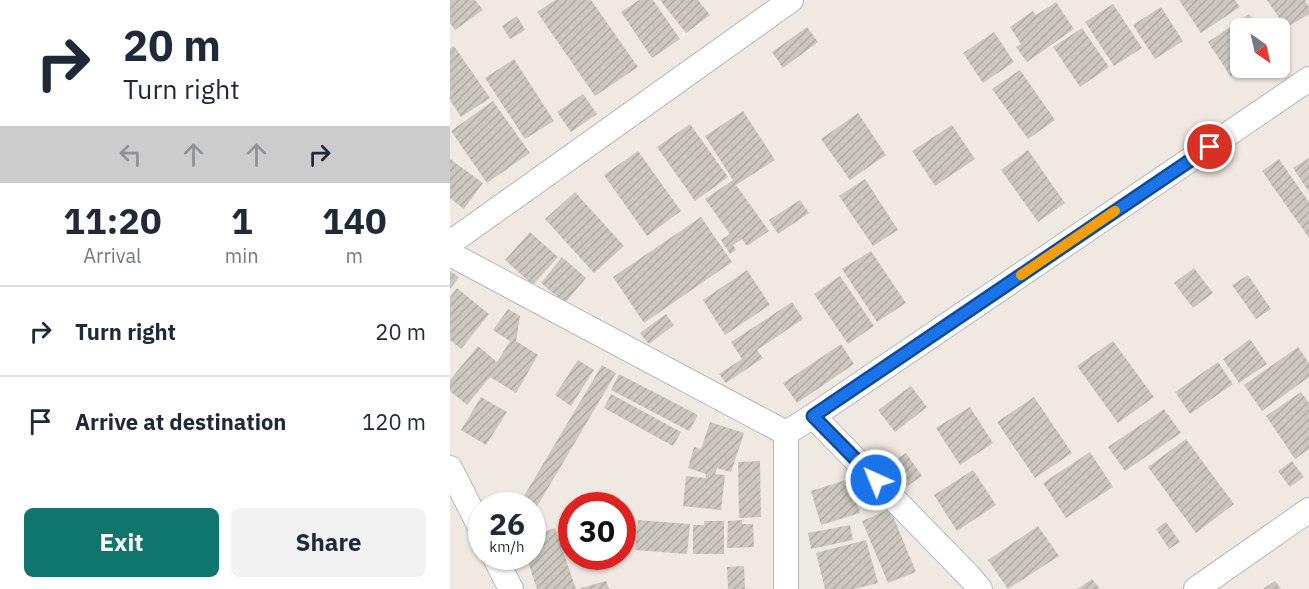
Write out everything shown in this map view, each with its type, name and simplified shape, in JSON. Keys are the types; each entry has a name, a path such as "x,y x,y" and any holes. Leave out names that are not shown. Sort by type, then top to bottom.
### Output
{"street":[{"path":"450,243 791,0"},
{"path":"786,433 1309,79"},
{"path":"450,254 786,433"},
{"path":"813,416 980,589"},
{"path":"786,433 786,589"},
{"path":"450,468 468,503"},
{"path":"1196,589 1309,510"},
{"path":"501,570 511,589"}],"building":[{"path":"450,0 475,0 483,10 455,30 450,23"},
{"path":"555,0 591,0 638,67 595,96 537,12"},
{"path":"639,0 653,0 680,39 652,58 621,12"},
{"path":"660,0 698,0 710,15 686,33"},
{"path":"1179,0 1235,0 1240,7 1201,33"},
{"path":"1267,0 1305,0 1309,7 1309,14 1290,26 1290,18 1279,18"},
{"path":"1056,2 1074,29 1027,62 1016,47 1021,44 1010,27 1033,11 1036,15"},
{"path":"1113,4 1142,48 1114,66 1085,22"},
{"path":"1161,7 1183,41 1155,59 1133,25"},
{"path":"517,16 525,30 510,39 502,26"},
{"path":"807,27 818,42 783,68 772,52"},
{"path":"1230,27 1230,75 1208,42"},
{"path":"1082,28 1109,67 1080,87 1053,47"},
{"path":"994,32 1014,62 983,83 963,53"},
{"path":"454,46 490,98 461,117 450,100 450,48"},
{"path":"514,59 554,121 525,139 485,78"},
{"path":"1020,70 1055,120 1028,139 992,89"},
{"path":"583,94 597,114 571,132 557,112"},
{"path":"493,101 530,153 487,183 451,131"},
{"path":"743,111 775,160 736,185 769,231 747,246 742,239 733,245 736,250 730,254 721,240 730,234 705,199 733,180 705,136"},
{"path":"858,113 886,155 850,180 821,139"},
{"path":"690,124 728,177 695,201 657,147"},
{"path":"952,125 975,159 935,186 912,151"},
{"path":"1028,150 1065,203 1038,222 1001,170"},
{"path":"638,151 681,211 647,236 604,175"},
{"path":"1309,158 1309,192 1293,168"},
{"path":"450,159 483,183 464,209 450,198"},
{"path":"1279,159 1309,202 1309,238 1262,171"},
{"path":"865,179 898,230 873,246 839,196"},
{"path":"575,192 624,246 594,273 545,219"},
{"path":"800,200 809,213 778,234 769,220"},
{"path":"701,217 732,262 644,323 613,277"},
{"path":"530,232 558,257 533,285 505,260"},
{"path":"871,251 906,303 877,322 842,269"},
{"path":"562,257 586,278 565,303 541,283"},
{"path":"1194,268 1213,293 1193,308 1174,283"},
{"path":"747,270 770,305 725,335 703,300"},
{"path":"450,271 459,277 450,289"},
{"path":"1248,275 1271,309 1256,319 1232,285"},
{"path":"840,276 874,326 848,344 814,294"},
{"path":"457,288 489,314 461,349 450,340 450,297"},
{"path":"792,302 803,319 757,350 763,358 726,383 719,374 742,359 731,342"},
{"path":"508,309 520,316 516,341 538,355 516,393 490,377 467,405 450,391 450,380 478,346 497,362 510,341 493,330"},
{"path":"666,314 674,325 649,344 640,333"},
{"path":"1250,339 1267,364 1239,383 1223,359"},
{"path":"1113,341 1154,397 1118,423 1077,366"},
{"path":"841,344 854,364 797,403 783,383"},
{"path":"1298,347 1309,363 1309,377 1262,411 1244,385"},
{"path":"578,360 594,370 571,406 555,395"},
{"path":"1218,362 1233,384 1190,414 1175,392"},
{"path":"602,365 616,373 546,492 526,492"},
{"path":"619,374 698,415 689,431 611,390"},
{"path":"911,386 927,407 895,432 878,410"},
{"path":"1301,392 1309,403 1309,449 1295,459 1266,416"},
{"path":"611,394 681,432 673,446 604,408"},
{"path":"481,397 507,412 486,445 461,430"},
{"path":"1034,397 1072,453 1035,478 997,422"},
{"path":"970,407 993,443 960,465 936,428"},
{"path":"1164,409 1181,433 1125,471 1108,447"},
{"path":"710,422 744,433 731,472 717,468 715,474 725,475 721,510 683,506 686,476 706,478 706,474 688,468 694,447 701,449"},
{"path":"1186,439 1234,504 1196,533 1148,467"},
{"path":"1090,452 1113,487 1066,518 1043,483"},
{"path":"906,453 922,476 906,487 890,464"},
{"path":"760,461 761,517 739,518 738,462"},
{"path":"1292,461 1304,477 1290,487 1278,471"},
{"path":"973,470 996,505 957,531 934,495"},
{"path":"849,479 860,513 821,525 811,491"},
{"path":"890,509 916,572 888,583 862,521"},
{"path":"638,520 690,524 687,554 636,550"},
{"path":"742,520 742,524 753,524 754,547 727,548 728,521"},
{"path":"704,521 724,521 724,554 693,554 693,525 704,525"},
{"path":"1166,522 1180,542 1169,549 1156,529"},
{"path":"850,525 853,540 811,549 808,533"},
{"path":"1038,526 1059,556 1008,589 988,560"},
{"path":"555,528 558,537 558,570 569,570 576,589 537,589 531,570 546,570 546,531"},
{"path":"866,540 878,583 855,589 825,589 816,553"},
{"path":"744,566 745,589 728,589 727,567"},
{"path":"1092,579 1100,589 1077,589"},
{"path":"606,581 609,589 581,589 581,588"},
{"path":"1275,581 1281,589 1263,589"}],"slow traffic":[{"path":"1021,275 1115,211"}],"route":[{"path":"876,480 813,416 1210,147"}]}
